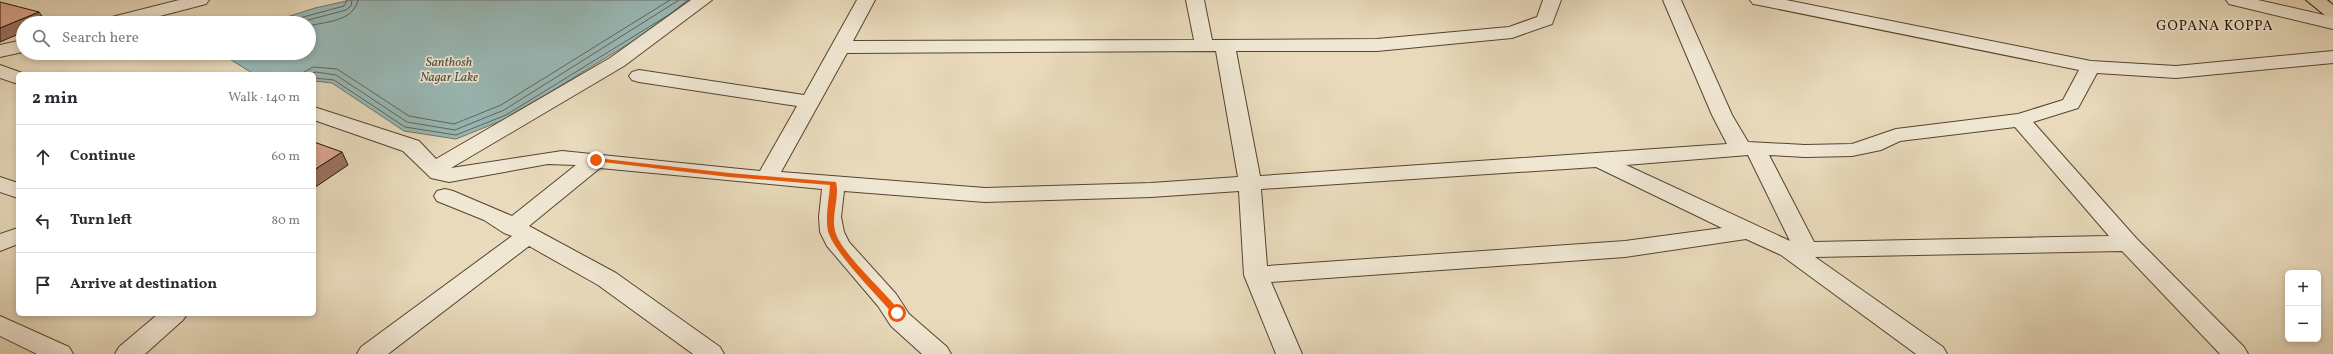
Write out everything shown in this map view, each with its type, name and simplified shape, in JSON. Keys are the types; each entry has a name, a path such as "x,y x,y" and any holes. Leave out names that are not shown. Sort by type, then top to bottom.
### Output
{"main road":[{"path":"2316,0 2333,13"}],"street":[{"path":"138,16 200,0"},
{"path":"434,169 617,62 703,0"},
{"path":"767,178 866,0"},
{"path":"1195,0 1214,45 1250,184 1256,276 1289,354"},
{"path":"841,47 1377,45 1512,32 1545,20 1552,0"},
{"path":"1672,0 1722,115 1748,148 1797,250"},
{"path":"1759,0 2091,68 2176,72 2333,57"},
{"path":"2235,0 2333,23"},
{"path":"0,52 16,48"},
{"path":"316,113 411,146 439,173 449,175 548,158 596,160 767,178 986,195 1065,194 1250,184 1600,160 1748,148 1805,151 1852,150 1873,146 1896,135 2020,120 2071,104 2091,68"},
{"path":"0,71 16,77"},
{"path":"639,76 810,102"},
{"path":"2020,120 2128,243 2235,354"},
{"path":"372,354 519,232 596,160"},
{"path":"1600,160 1750,231 1797,250 1934,354"},
{"path":"0,184 16,190"},
{"path":"834,184 830,217 832,232 839,246 888,300 900,320 938,354"},
{"path":"445,196 492,215 519,232 607,279 711,354"},
{"path":"1256,276 1625,249 1750,231"},
{"path":"0,243 16,236"},
{"path":"1797,250 2128,243"},
{"path":"128,354 172,316"},
{"path":"0,325 60,354"}],"water":[{"name":"Santhosh Nagar Lake","path":"351,0 694,0 672,17 508,118 456,139 404,131 332,83 316,81 316,72 251,72 231,60 316,60 316,16 290,16 315,8"}],"building":[{"path":"0,2 39,12 29,16 16,16 16,21 0,28"},
{"path":"316,143 342,152 316,169"}],"district":[{"name":"GOPANA KOPPA","path":"2215,25"}],"route":[{"path":"596,160 729,175 834,184 830,217 832,232 839,246 860,272 888,300 897,313"}]}
